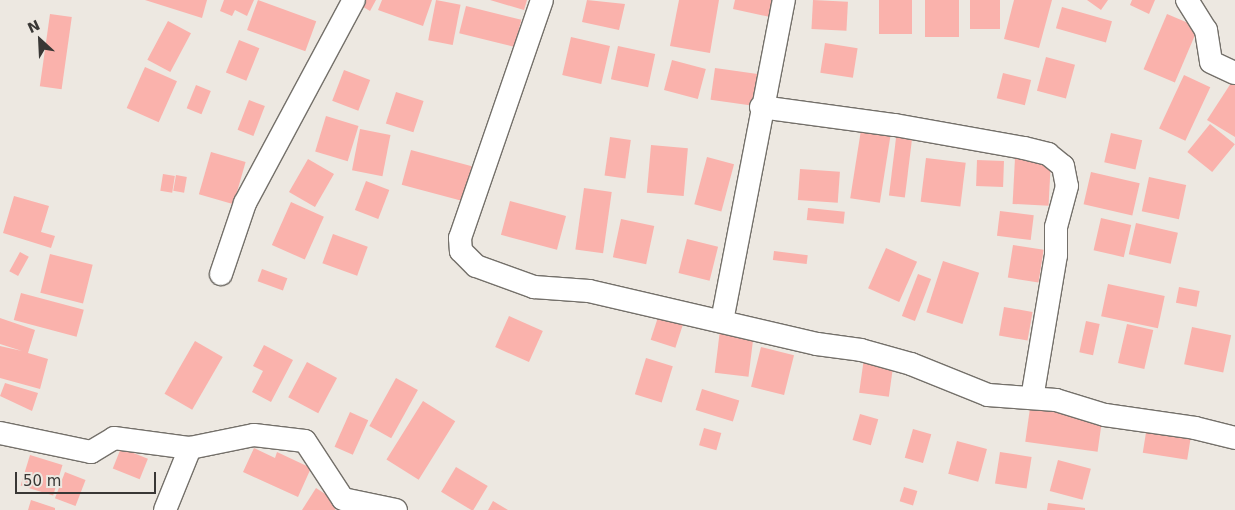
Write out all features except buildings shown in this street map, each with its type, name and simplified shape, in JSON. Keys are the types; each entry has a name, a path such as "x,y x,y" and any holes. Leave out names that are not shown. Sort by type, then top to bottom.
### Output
{"street":[{"path":"221,274 245,202 354,0"},
{"path":"542,0 460,238 461,250 476,266 534,287 589,291 911,364 988,395 1032,398 1235,438"},
{"path":"722,321 752,176 761,107 784,0"},
{"path":"1187,0 1206,30 1211,62 1235,73"},
{"path":"761,107 895,125 1024,148 1048,154 1063,166 1067,186 1056,227 1056,255 1032,398"},
{"path":"0,433 91,452 114,438 190,448 254,436 306,441 343,499 396,510"},
{"path":"165,510 190,448"}]}
